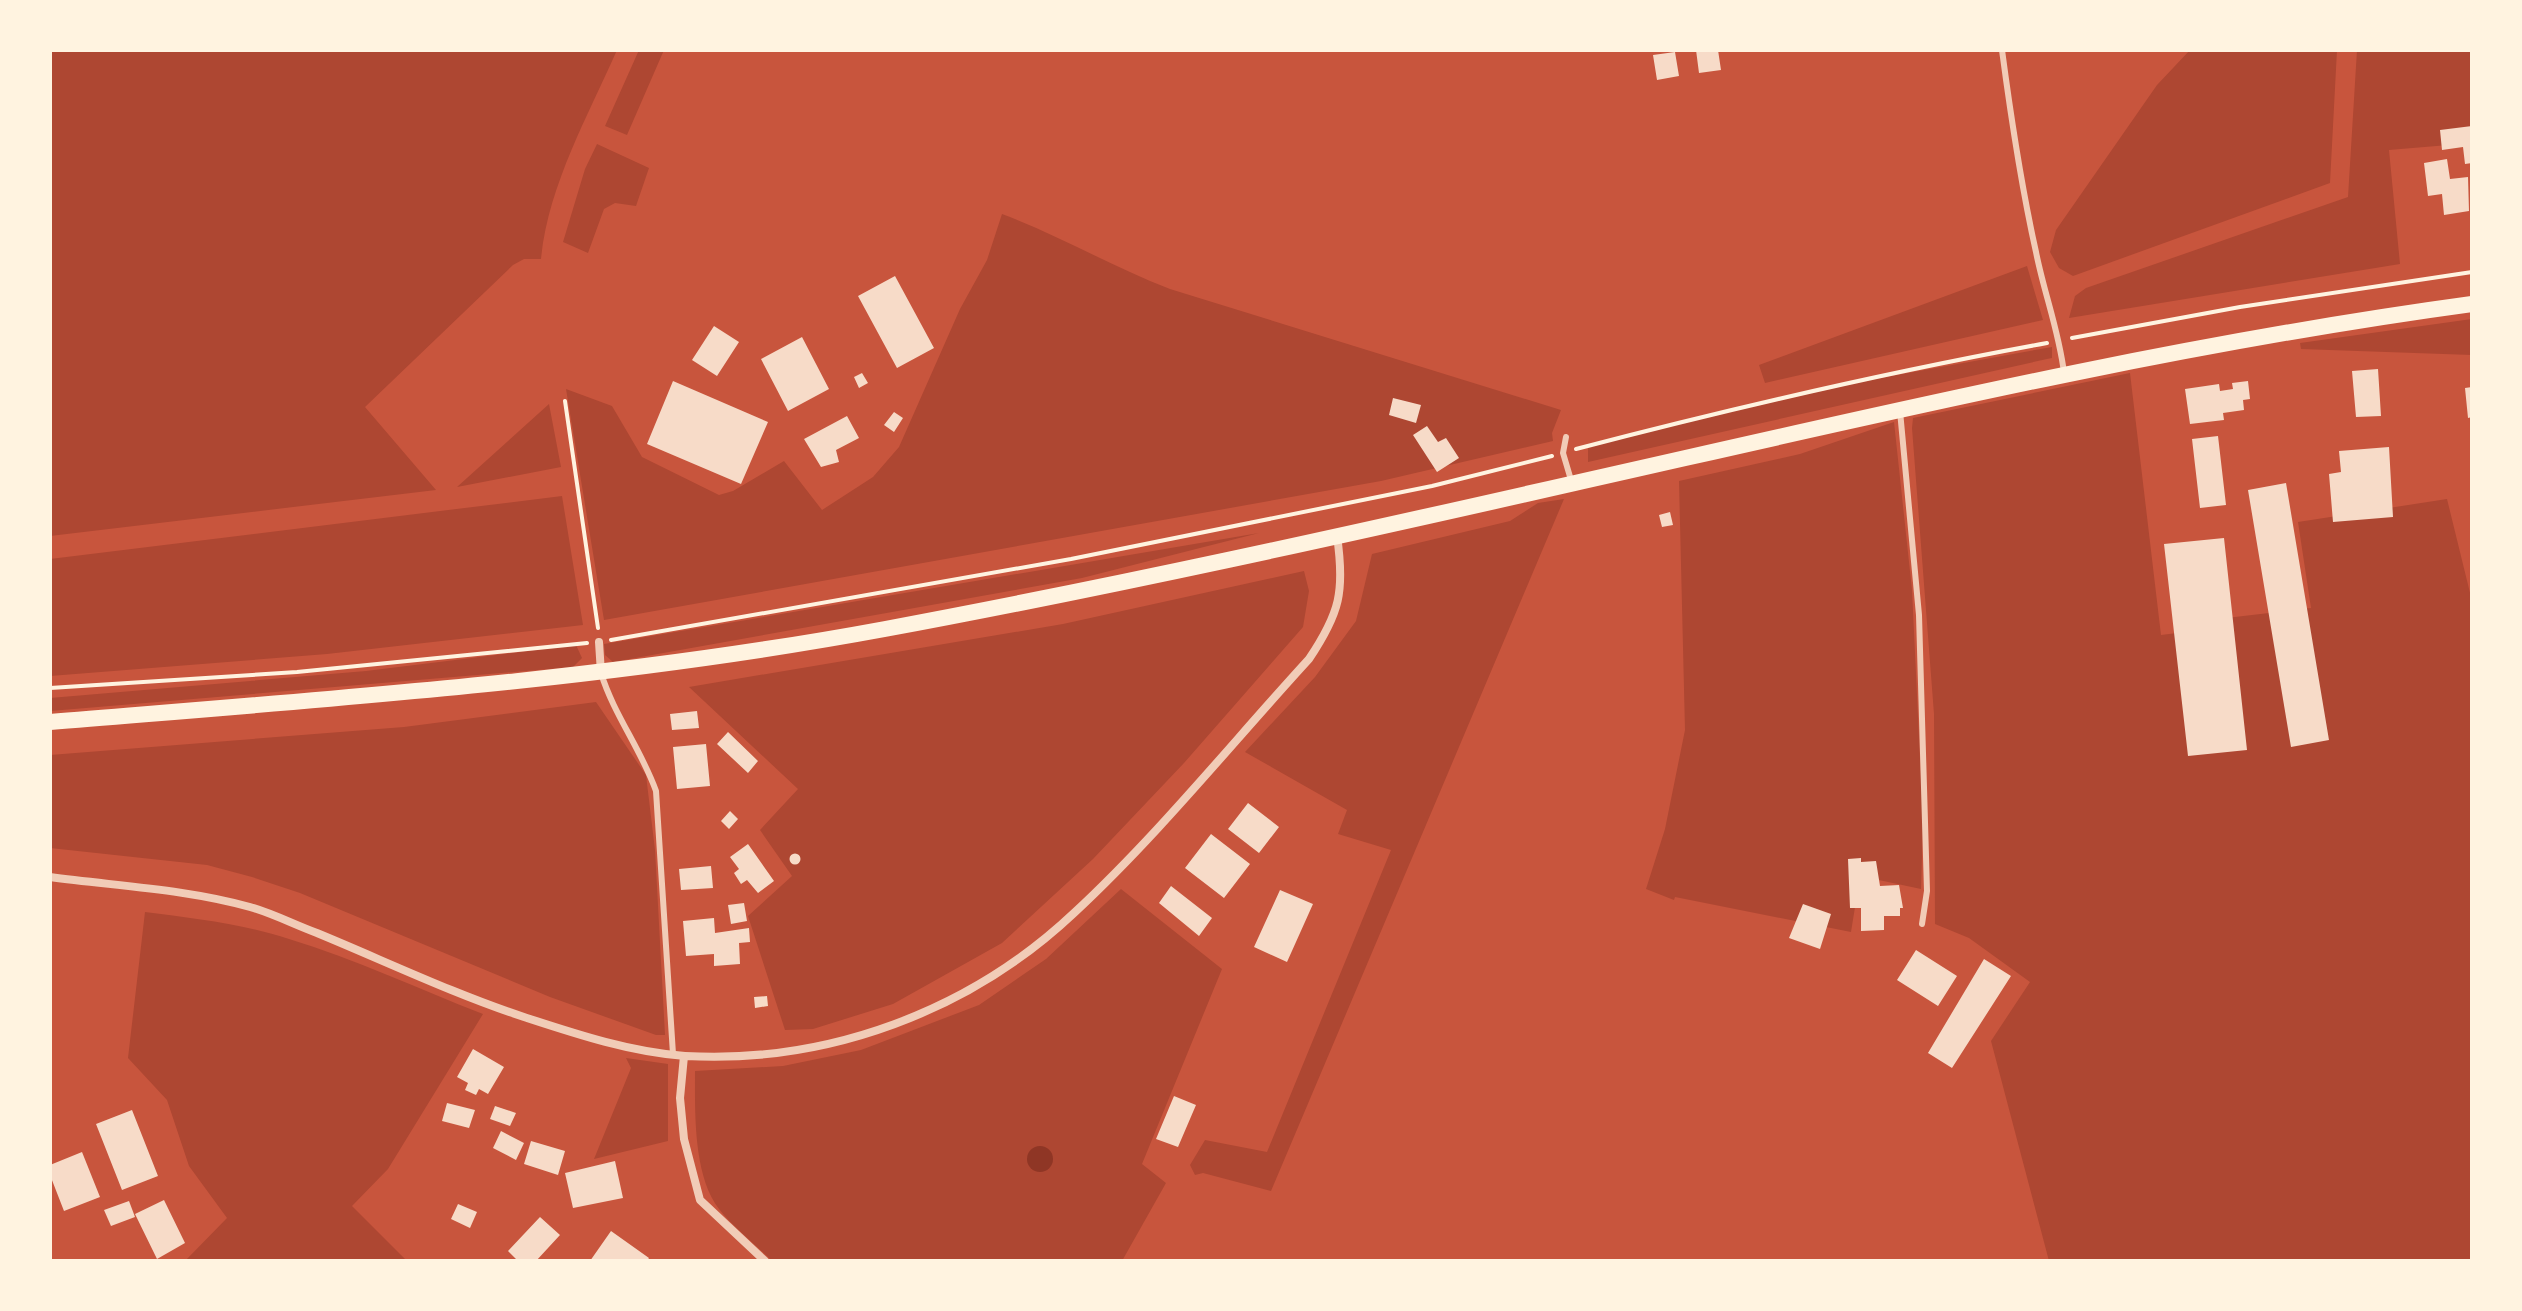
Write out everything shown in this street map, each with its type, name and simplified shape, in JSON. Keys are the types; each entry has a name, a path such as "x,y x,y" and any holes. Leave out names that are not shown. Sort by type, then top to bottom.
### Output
{"main road":[{"path":"50,722 601,673 879,630 1217,563 1900,407 2064,373 2386,315 2472,304"}],"street":[{"path":"50,877 250,907 520,1016 609,1043 684,1056 796,1050 898,1025 981,982 1073,914 1309,659 1331,626 1340,601 1342,572 1336,535"},
{"path":"599,642 601,673"},
{"path":"684,1056 680,1098 682,1125 700,1200 765,1261"}],"lane":[{"path":"2002,50 2030,225 2060,340 2064,373"},
{"path":"1900,407 1919,615 1927,891 1922,924"},
{"path":"1566,437 1563,453 1572,484"},
{"path":"601,673 612,706 644,757 656,791 673,1054"}],"path":[{"path":"50,688 297,672 599,642 1071,559 1432,486 1748,404 1880,374 2240,307 2472,272"},
{"path":"565,401 599,642"}],"shaded area":[{"path":"50,50 617,50 560,178 541,259 524,259 513,265 365,407 436,490 50,536"},
{"path":"639,50 664,50 627,135 605,126"},
{"path":"2190,50 2337,50 2330,183 2073,276 2059,268 2050,252 2056,230 2157,85"},
{"path":"2357,50 2472,50 2472,143 2389,150 2400,264 2069,318 2075,296 2086,288 2348,197"},
{"path":"597,144 649,168 636,206 615,203 604,209 588,253 563,242 585,169"},
{"path":"1002,214 1170,289 1561,410 1552,433 1553,441 1381,481 604,620 566,389 612,406 642,457 719,495 733,491 784,461 822,510 873,477 899,447 960,309 987,260"},
{"path":"2027,266 2043,320 1765,383 1759,365"},
{"path":"2472,319 2472,355 2301,349 2300,343"},
{"path":"2052,347 2052,358 1588,462 1588,444 1869,380"},
{"path":"2130,373 2161,635 2217,628 2218,619 2311,608 2298,522 2447,499 2472,601 2472,1261 2049,1261 1991,1041 2030,982 1969,938 1935,924 1934,714 1912,428 1913,418"},
{"path":"549,404 561,467 457,487"},
{"path":"1894,422 1912,590 1923,822 1921,889 1860,876 1851,932 1675,897 1674,900 1646,889 1665,829 1685,730 1679,481 1800,454"},
{"path":"562,496 583,625 327,654 50,676 50,559"},
{"path":"1564,499 1271,1191 1203,1173 1195,1175 1190,1165 1205,1140 1267,1152 1391,850 1338,834 1347,810 1245,752 1315,677 1356,621 1372,554 1510,521 1538,503"},
{"path":"1259,533 1082,578 613,662 605,655 604,644"},
{"path":"1304,571 1309,591 1303,627 1184,763 1093,859 1002,943 893,1004 813,1029 785,1030 748,916 792,876 760,830 798,789 689,687 1063,624"},
{"path":"576,645 582,658 573,667 50,711 50,698 366,671"},
{"path":"596,702 646,775 655,850 665,1035 656,1035 550,997 300,893 252,877 207,865 50,848 50,755 404,727"},
{"path":"1121,889 1222,969 1142,1164 1166,1183 1122,1261 772,1261 719,1209 704,1179 700,1161 695,1071 783,1066 861,1050 979,1005 1046,959"},
{"path":"145,912 236,925 289,939 363,965 483,1014 388,1169 352,1206 407,1261 185,1261 227,1218 189,1166 167,1100 128,1058"},
{"path":"626,1058 668,1064 668,1141 594,1159 631,1068"},
{"path":"1040,1146 1049,1150 1053,1159 1049,1168 1040,1172 1031,1168 1027,1159 1031,1150"}],"building":[{"path":"1696,50 1718,50 1721,70 1699,73"},
{"path":"1675,52 1679,76 1657,80 1653,55"},
{"path":"2472,126 2472,163 2465,164 2463,147 2442,150 2440,130"},
{"path":"2447,159 2450,179 2468,177 2469,211 2444,215 2442,194 2428,196 2424,163"},
{"path":"895,276 934,348 897,368 858,296"},
{"path":"714,326 739,342 717,376 692,360"},
{"path":"802,337 829,389 788,411 761,359"},
{"path":"2378,369 2381,416 2356,417 2352,371"},
{"path":"862,373 868,383 859,388 854,377"},
{"path":"673,381 768,422 741,484 647,444"},
{"path":"2248,381 2250,399 2243,400 2244,410 2223,413 2224,420 2190,424 2185,389 2219,384 2220,391 2233,389 2232,383"},
{"path":"2472,387 2472,417 2468,418 2465,388"},
{"path":"1393,398 1421,405 1416,423 1389,415"},
{"path":"894,412 903,418 894,432 884,425"},
{"path":"847,416 859,438 836,450 839,462 821,467 804,439"},
{"path":"1427,426 1438,442 1446,438 1459,458 1437,472 1413,435"},
{"path":"2218,436 2226,505 2200,508 2192,439"},
{"path":"2389,447 2393,517 2333,522 2329,474 2341,472 2339,451"},
{"path":"2286,483 2329,740 2291,747 2248,490"},
{"path":"1670,512 1673,525 1662,527 1659,515"},
{"path":"2224,538 2247,750 2188,756 2164,544"},
{"path":"697,711 699,728 672,730 670,714"},
{"path":"728,732 758,761 748,773 717,744"},
{"path":"706,744 710,786 677,789 673,747"},
{"path":"1248,803 1279,827 1259,853 1228,829"},
{"path":"730,811 738,819 729,829 721,821"},
{"path":"1211,834 1250,864 1224,898 1185,868"},
{"path":"748,844 774,881 758,893 747,880 741,884 734,873 739,869 730,857"},
{"path":"795,853 801,859 795,865 789,859"},
{"path":"1861,858 1861,862 1876,861 1880,886 1899,885 1903,908 1900,908 1900,916 1884,916 1884,930 1861,931 1861,908 1850,908 1848,859"},
{"path":"711,866 713,888 681,890 679,869"},
{"path":"1171,886 1212,918 1199,936 1159,903"},
{"path":"1280,890 1313,904 1287,962 1254,947"},
{"path":"744,903 747,921 731,924 728,905"},
{"path":"1803,904 1831,914 1820,949 1789,938"},
{"path":"714,918 715,933 749,928 750,942 739,943 740,964 714,966 714,954 686,956 683,921"},
{"path":"1916,950 1957,976 1938,1006 1897,980"},
{"path":"1984,959 2011,976 1952,1068 1928,1053"},
{"path":"767,996 768,1006 755,1008 754,997"},
{"path":"473,1049 504,1067 488,1094 479,1089 476,1095 465,1090 468,1083 457,1077"},
{"path":"1174,1096 1196,1105 1178,1147 1156,1139"},
{"path":"447,1103 475,1110 469,1128 442,1121"},
{"path":"495,1106 516,1113 510,1126 490,1119"},
{"path":"132,1110 158,1176 122,1190 96,1124"},
{"path":"501,1131 524,1143 516,1160 493,1148"},
{"path":"531,1141 565,1151 558,1175 524,1164"},
{"path":"82,1152 100,1197 64,1211 50,1175 50,1165"},
{"path":"615,1161 623,1198 573,1208 565,1173"},
{"path":"164,1200 185,1243 157,1259 135,1214"},
{"path":"129,1201 135,1217 111,1226 104,1210"},
{"path":"458,1204 477,1212 470,1228 451,1219"},
{"path":"540,1217 560,1235 536,1261 518,1261 508,1251"},
{"path":"611,1231 649,1258 647,1261 590,1261"}]}
